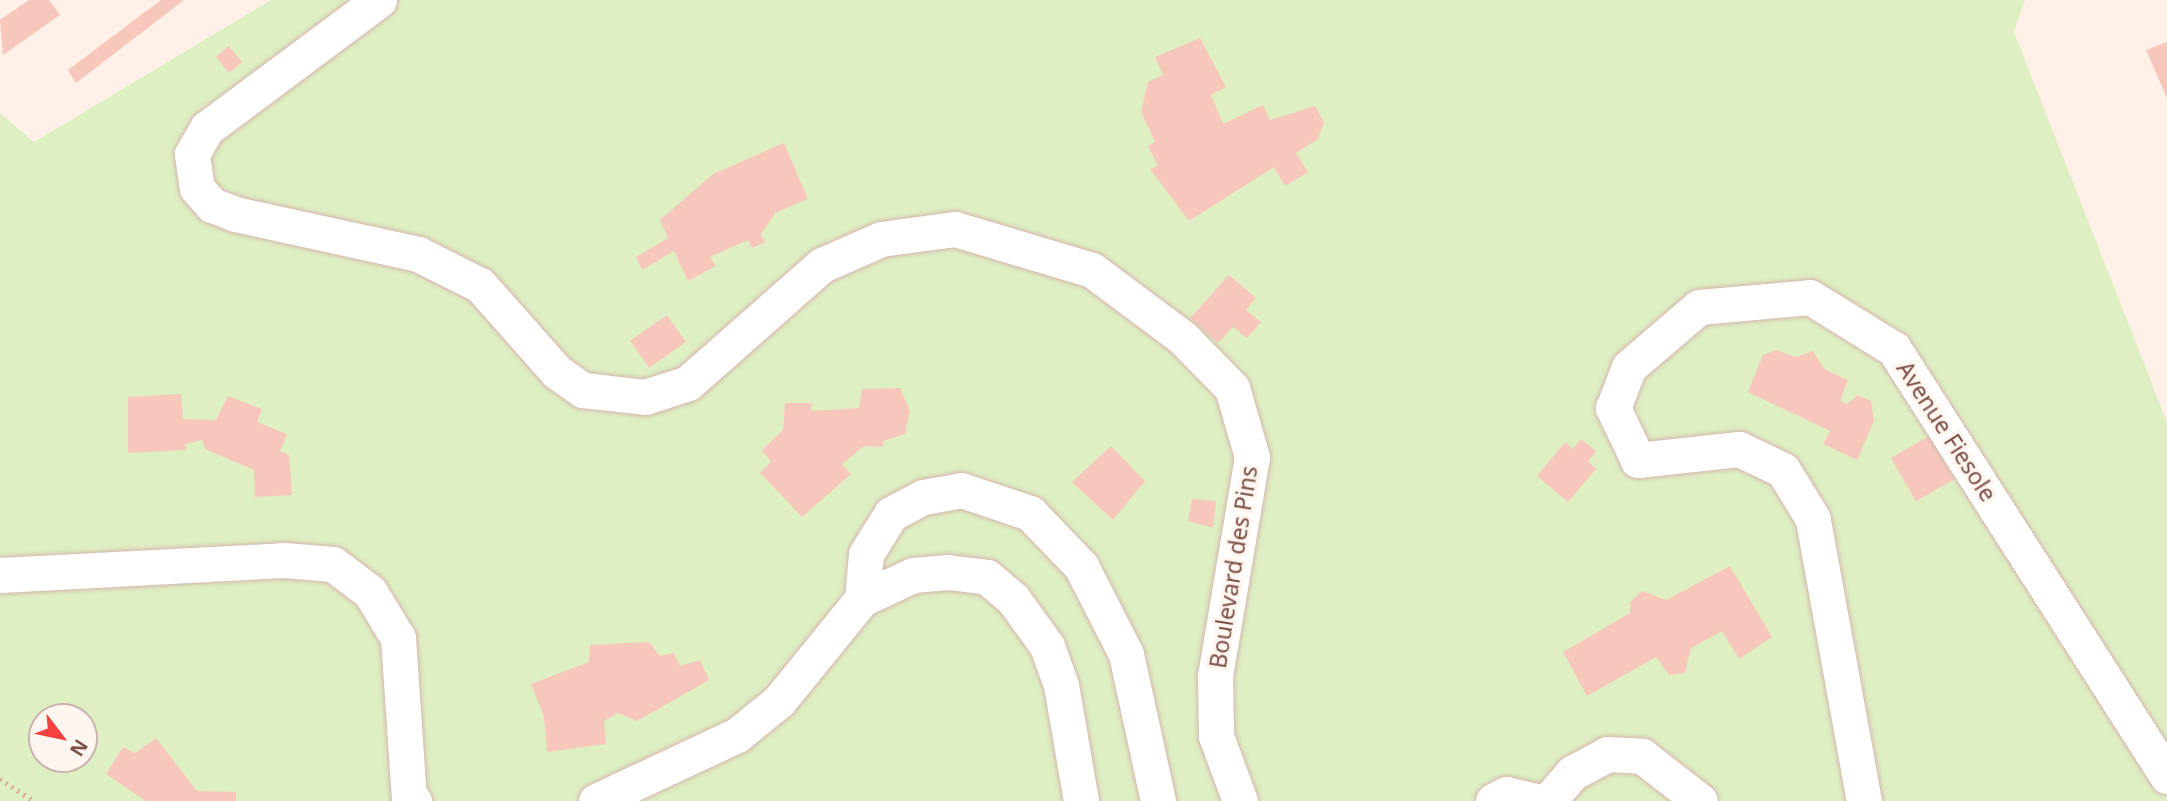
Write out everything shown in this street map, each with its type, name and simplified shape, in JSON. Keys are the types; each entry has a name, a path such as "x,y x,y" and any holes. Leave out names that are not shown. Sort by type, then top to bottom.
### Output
{"street":[{"name":"Boulevard des Pins","path":"379,0 207,128 192,154 197,188 212,205 235,214 418,254 480,285 557,372 583,390 645,397 688,383 822,265 881,239 955,229 1092,270 1182,337 1232,388 1252,457 1215,676 1216,736 1240,801"},
{"name":"Avenue Fiesole","path":"1864,801 1814,519 1783,470 1739,449 1639,460 1613,408 1629,367 1699,307 1810,296 1894,349 2167,776"},
{"path":"862,599 866,554 891,514 923,497 961,490 1030,513 1081,566 1126,654 1158,801"},
{"path":"0,575 284,560 333,564 370,592 398,638 409,798 414,801"},
{"path":"596,801 737,735 779,701 862,599 913,575 948,572 987,577 1013,599 1047,646 1061,685 1081,801"},
{"path":"1549,801 1572,773 1607,754 1642,756 1700,801"},
{"path":"1493,801 1506,793 1535,801"}],"path":[{"path":"0,779 34,801"}],"green space":[{"path":"271,0 2025,0 2014,32 2167,422 2167,801 0,801 0,113 34,142"}],"building":[{"path":"29,0 49,0 60,15 3,55 0,20"},
{"path":"161,0 184,0 76,83 68,70"},
{"path":"1200,38 1226,87 1211,95 1223,124 1263,105 1270,120 1315,106 1324,122 1318,139 1296,153 1308,172 1285,186 1274,167 1189,221 1150,169 1158,166 1148,146 1155,142 1141,112 1148,82 1163,75 1155,57"},
{"path":"2167,42 2167,98 2146,50"},
{"path":"229,46 242,62 229,73 216,57"},
{"path":"784,143 808,199 775,213 761,234 765,242 752,248 748,240 710,257 716,266 688,281 674,251 642,270 636,257 668,238 660,220 713,174"},
{"path":"1229,275 1256,298 1246,310 1261,322 1247,338 1233,327 1218,343 1190,318"},
{"path":"667,315 686,342 649,368 630,341"},
{"path":"1776,350 1796,357 1813,351 1824,369 1848,380 1840,401 1847,404 1858,395 1871,401 1874,421 1857,460 1823,444 1830,431 1748,392 1763,355"},
{"path":"900,388 910,411 905,434 883,441 883,447 864,446 842,464 851,474 802,517 760,473 771,462 762,450 783,430 785,403 812,403 811,411 859,408 862,389"},
{"path":"181,394 183,419 216,420 228,396 262,409 257,422 287,434 280,451 289,455 292,495 255,497 254,470 205,449 202,440 185,444 186,450 128,453 128,397"},
{"path":"1929,436 1954,479 1916,501 1891,458"},
{"path":"1581,439 1596,451 1588,461 1596,469 1568,502 1537,476 1565,442 1573,449"},
{"path":"1111,446 1145,481 1113,520 1072,482"},
{"path":"1192,499 1216,501 1213,528 1188,521"},
{"path":"1730,566 1772,637 1739,659 1722,631 1691,648 1685,673 1669,675 1656,657 1587,696 1563,652 1630,613 1630,602 1642,591 1666,600"},
{"path":"649,642 660,656 674,653 680,666 700,660 709,680 637,721 618,713 604,721 606,744 547,752 544,716 531,684 589,662 590,645"},
{"path":"156,738 197,791 236,792 236,801 146,801 106,774 123,747 135,753"}]}
